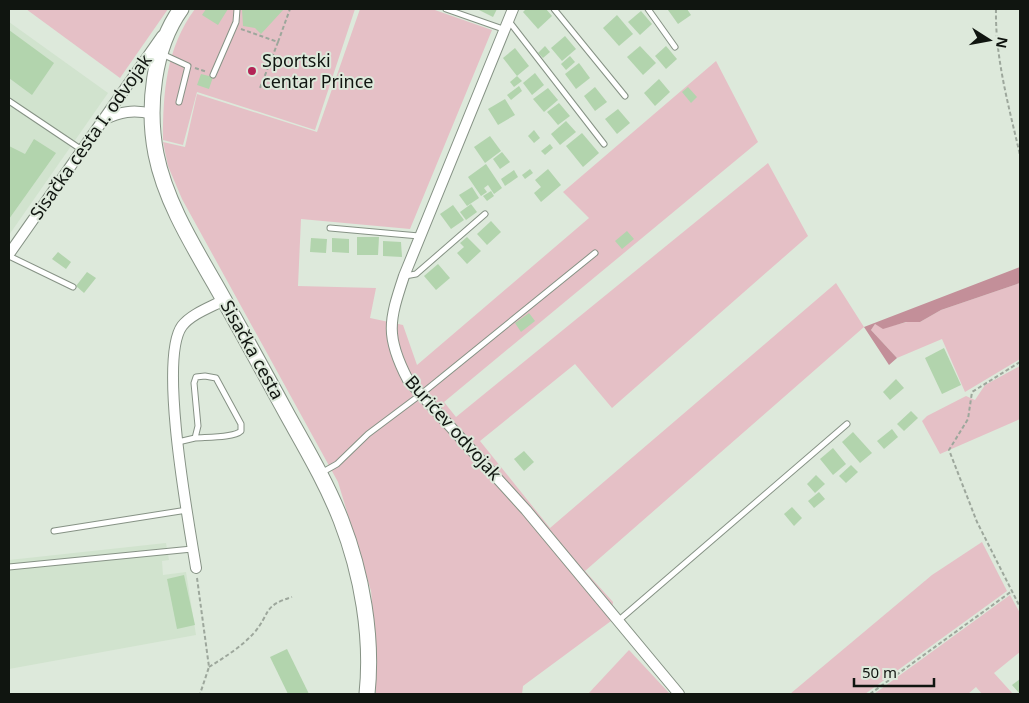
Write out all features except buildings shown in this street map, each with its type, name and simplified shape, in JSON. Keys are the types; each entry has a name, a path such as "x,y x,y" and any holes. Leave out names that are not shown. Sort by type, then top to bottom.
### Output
{"main road":[{"name":"Sisačka cesta","path":"177,14 161,54 155,80 152,114 156,155 167,189 185,231 320,474 341,521 361,592 368,660 367,694"}],"street":[{"name":"Burićev odvojak","path":"513,9 404,276 394,307 390,329 392,342 398,361 408,380 420,396 477,454 680,694"},
{"name":"Sisačka cesta I. odvojak","path":"9,255 177,14"},
{"path":"103,120 121,112 132,110 152,114"},
{"path":"196,568 174,418 174,358 177,337 182,327 189,320 224,300"}],"lane":[{"path":"212,75 236,22 237,9"},
{"path":"446,9 506,25 604,144"},
{"path":"554,9 625,96"},
{"path":"648,9 675,47"},
{"path":"161,54 188,66 179,102"},
{"path":"9,101 82,150"},
{"path":"404,276 416,274 485,214"},
{"path":"330,228 419,236"},
{"path":"320,474 337,464 368,434 420,396 595,253"},
{"path":"9,255 73,287"},
{"path":"178,442 195,438 238,434 241,431 241,424 216,378 196,377 194,383 198,426 195,438"},
{"path":"618,621 846,424"},
{"path":"54,531 187,510"},
{"path":"9,568 193,549"}],"path":[{"path":"260,88 290,9"},
{"path":"996,9 995,31 1004,88 1020,155"},
{"path":"246,31 278,42"},
{"path":"188,66 212,75"},
{"path":"1020,362 972,392 968,418 948,450 977,522 1020,607"},
{"path":"196,568 209,666 200,694"},
{"path":"870,694 1012,591"},
{"path":"209,666 229,655 254,633 274,602 292,597"}],"shaded area":[{"path":"26,9 168,9 120,78"},
{"name":"Sportski centar Prince","path":"195,9 355,9 315,130 197,92 183,145 163,140 165,88 168,71 178,39"},
{"path":"360,9 432,9 492,30 410,229 301,219 298,286 376,288 370,318 403,325 417,365 589,218 563,192 716,61 758,142 444,402 456,417 768,163 808,236 612,408 575,364 480,441 550,528 836,283 864,327 585,571 613,602 611,621 523,686 522,694 376,694 375,638 371,591 338,482 182,199 168,166 163,142 185,147 197,94 317,132"},
{"path":"9,22 108,93 9,235"},
{"path":"1020,267 1020,283 941,310 920,322 906,322 883,329 875,324 871,330 897,358 889,365 864,327"},
{"path":"1020,283 1020,359 965,392 942,339 897,358 871,330 875,324 883,328 907,322 920,322 941,310"},
{"path":"1020,366 1020,419 940,454 922,421 927,416 966,396 975,400 985,385"},
{"path":"982,542 1007,591 865,694 790,694 932,575"},
{"path":"166,543 169,560 162,561 163,575 186,572 196,635 9,669 9,560"},
{"path":"1010,595 1020,613 1020,652 994,673 1013,694 982,694 976,687 968,694 874,694"},
{"path":"629,650 670,694 588,694"}],"place":[{"name":"Sportski centar Prince","path":"252,71"}]}
